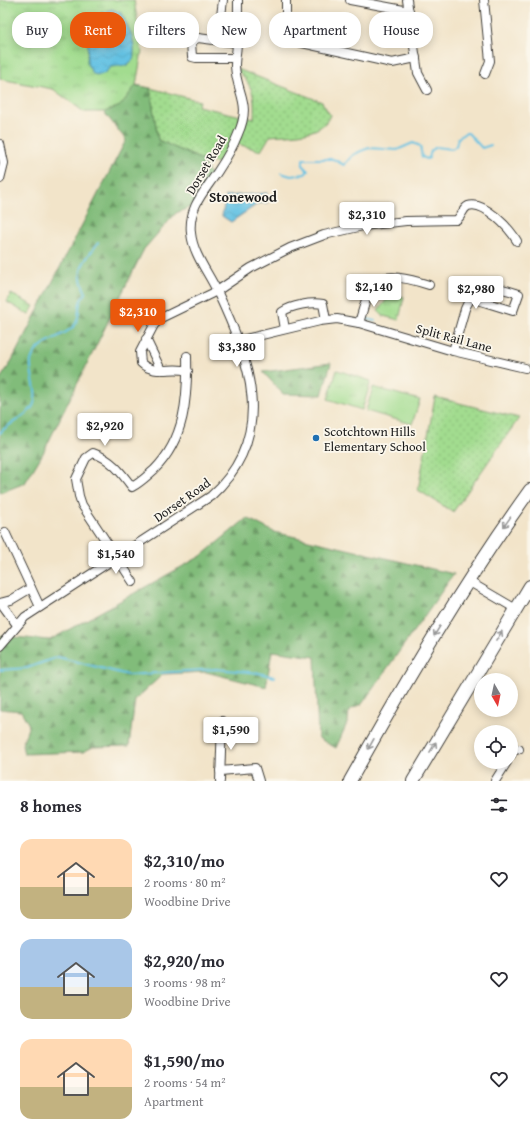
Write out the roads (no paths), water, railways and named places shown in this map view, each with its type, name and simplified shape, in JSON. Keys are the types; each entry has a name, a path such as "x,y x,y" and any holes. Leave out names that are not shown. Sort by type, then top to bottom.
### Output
{"highway":[{"path":"350,781 422,654 468,581 530,490"},
{"path":"413,781 530,586"}],"street":[{"path":"222,12 223,0"},
{"name":"Dorset Road","path":"238,0 238,12"},
{"path":"286,0 286,32 288,37 293,40 392,63 416,58"},
{"path":"350,0 409,11"},
{"path":"407,0 418,73 427,90"},
{"path":"484,0 490,60 485,74"},
{"path":"207,39 193,39 191,51 192,56 196,58 235,58"},
{"name":"Dorset Road","path":"0,646 17,625 40,607 211,496 222,486 237,464 248,441 253,403 249,372 217,291 193,244 191,221 196,205 226,158 239,132 244,117 244,104 236,73 236,48"},
{"path":"0,144 4,163 0,179"},
{"path":"188,371 180,369 161,370 148,368 141,363 140,352 154,325 161,318 217,291 265,260 317,237 346,229 394,222 454,221 458,219 466,207 470,206 479,207 497,218 509,229 516,241"},
{"path":"359,324 370,286 375,282 393,278 408,278 429,285"},
{"path":"453,351 465,309 471,298 482,290 492,288 503,288 519,294 513,311 471,298"},
{"path":"285,329 282,312 287,309 316,303 323,304 326,320"},
{"name":"Split Rail Lane","path":"237,341 326,320 342,320 453,351 525,368"},
{"path":"146,340 161,370"},
{"path":"133,582 82,505 78,496 76,484 81,466 86,458 93,453 101,456 116,466 132,487 146,477 166,456 181,426 187,397 187,356"},
{"path":"5,532 40,607"},
{"path":"468,581 516,609"},
{"path":"17,625 0,603 20,596 31,588"},
{"path":"220,781 222,720"},
{"path":"220,771 255,768 259,781"},
{"path":"495,781 502,769"}],"water":[{"path":"112,9 119,12 104,12"},
{"path":"126,24 133,41 133,60 127,65 111,67 101,75 93,74 87,64 88,48 126,48"},
{"path":"267,193 267,203 259,203 231,222 222,216 226,196"}],"waterway":[{"path":"281,173 291,176 305,174 308,171 303,166 303,159 333,159 344,165 353,155 369,148 397,150 413,143 420,146 422,157 427,159 429,158 431,151 436,147 452,149 456,146 458,138 465,133 468,133 482,148 491,145"},
{"path":"0,433 26,414 33,406 35,401 35,390 31,372 31,361 38,349 68,331 77,321 81,299 86,293 82,285 82,266 84,261 98,243"},
{"path":"367,319 375,321"},
{"path":"0,670 27,668 58,657 128,675 216,669 259,673 274,677"}],"place":[{"name":"Scotchtown Hills Elementary School","path":"316,438"}],"district":[{"name":"Stonewood","path":"243,197"}]}
